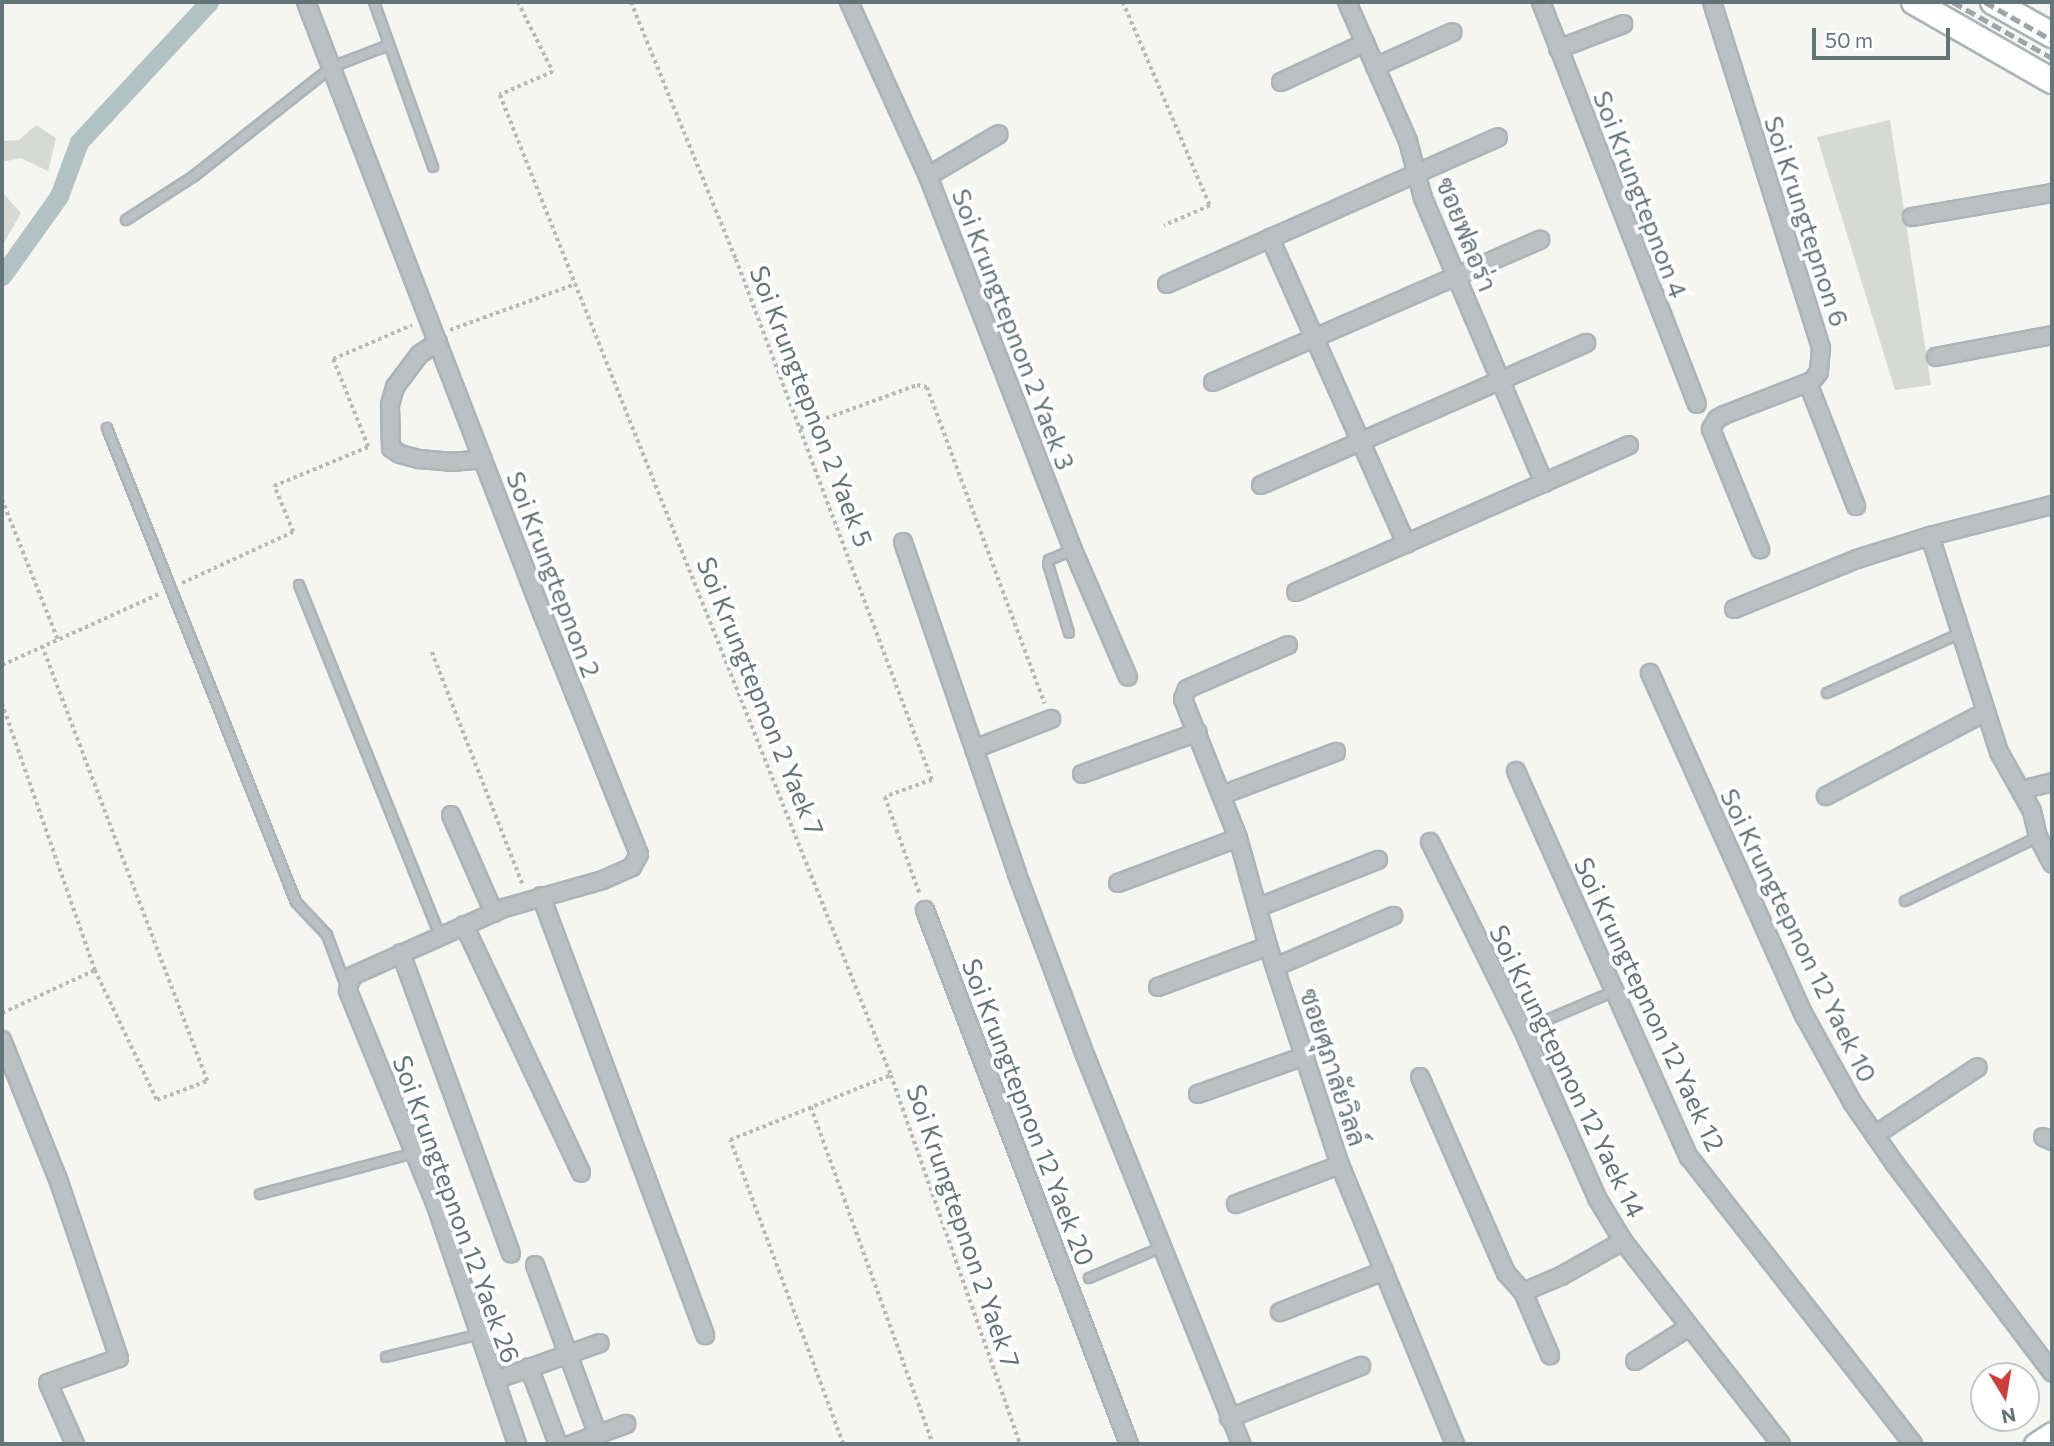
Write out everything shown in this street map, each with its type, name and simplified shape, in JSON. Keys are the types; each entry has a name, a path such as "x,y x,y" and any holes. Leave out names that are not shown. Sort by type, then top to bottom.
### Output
{"main road":[{"path":"1914,2 2052,81"},
{"path":"1993,2 2052,35"}],"street":[{"name":"Soi Krungtepnon 2","path":"306,2 639,854 632,867 603,880 535,898 494,913 354,975 348,991"},
{"name":"Soi Krungtepnon 2 Yaek 3","path":"849,2 928,176 1073,550 1128,677"},
{"name":"ซอยฟลอร่า","path":"1347,2 1408,141 1423,198 1544,483"},
{"name":"Soi Krungtepnon 4","path":"1541,2 1697,404"},
{"name":"Soi Krungtepnon 6","path":"1712,2 1821,348 1819,372 1808,383"},
{"path":"1559,49 1623,24"},
{"path":"1375,67 1453,32"},
{"path":"1281,82 1365,43"},
{"path":"928,176 999,134"},
{"path":"1167,284 1498,138"},
{"path":"1912,217 2052,193"},
{"path":"1270,239 1406,544"},
{"path":"1213,382 1540,240"},
{"path":"1936,357 2052,335"},
{"path":"436,339 419,355 395,387 390,405 391,448 400,454 419,459 451,462 483,459"},
{"path":"1261,485 1586,343"},
{"path":"1760,549 1711,429 1717,419 1724,415 1808,383 1856,506"},
{"path":"1296,592 1629,445"},
{"path":"1734,609 1857,559 1930,536 2052,505"},
{"path":"1930,536 1984,712 1999,752 2032,811 2038,837 2052,863"},
{"path":"902,542 1085,1055 1241,1444"},
{"name":"ซอยศุภาลัยวิลล์","path":"1288,645 1187,689 1183,699 1238,838 1268,946 1340,1165 1455,1444"},
{"name":"Soi Krungtepnon 12 Yaek 10","path":"1650,673 1804,1015 1852,1102 2052,1372"},
{"path":"1826,796 1984,712"},
{"path":"974,749 1051,719"},
{"path":"1082,774 1198,732"},
{"path":"1222,795 1336,752"},
{"name":"Soi Krungtepnon 12 Yaek 12","path":"1516,771 1689,1157 1913,1444"},
{"path":"2021,790 2052,782"},
{"path":"451,815 494,913"},
{"path":"1118,883 1238,838"},
{"name":"Soi Krungtepnon 12 Yaek 14","path":"1430,842 1523,1030 1597,1198 1623,1241 1781,1444"},
{"path":"1259,907 1378,860"},
{"path":"535,898 705,1335"},
{"name":"Soi Krungtepnon 12 Yaek 20","path":"925,910 1129,1444"},
{"path":"1275,967 1393,916"},
{"path":"464,925 581,1173"},
{"path":"1158,987 1268,946"},
{"path":"401,953 511,1254"},
{"name":"Soi Krungtepnon 12 Yaek 26","path":"348,991 414,1153 517,1444"},
{"path":"2,1040 59,1182 119,1358 48,1382 75,1444"},
{"path":"1198,1094 1305,1056"},
{"path":"1875,1135 1978,1067"},
{"path":"1420,1077 1506,1273 1523,1292 1550,1355"},
{"path":"1236,1204 1340,1165"},
{"path":"1523,1292 1561,1276 1623,1241"},
{"path":"535,1265 597,1433"},
{"path":"1280,1312 1384,1271"},
{"path":"1635,1361 1689,1327"},
{"path":"495,1380 600,1343"},
{"path":"1229,1418 1361,1366"},
{"path":"529,1367 558,1444"},
{"path":"572,1444 625,1424"},
{"path":"2035,1444 2052,1433"}],"lane":[{"path":"374,2 433,167"},
{"path":"127,220 194,176 332,67 388,45"},
{"path":"107,428 296,902 327,935 348,991"},
{"path":"1069,633 1048,564 1049,560 1073,550"},
{"path":"299,585 440,936"},
{"path":"1827,693 1961,633"},
{"path":"1905,901 2038,837"},
{"path":"1523,1030 1615,991"},
{"path":"260,1194 414,1153"},
{"path":"1089,1278 1162,1247"},
{"path":"386,1357 480,1334"}],"path":[{"name":"Soi Krungtepnon 2 Yaek 7","path":"518,2 553,72 500,95 891,1075 1020,1444"},
{"name":"Soi Krungtepnon 2 Yaek 5","path":"631,2 736,259 932,780 886,797 925,910"},
{"path":"1123,2 1210,206 1164,226"},
{"path":"436,339 576,284"},
{"path":"2,665 293,532 274,486 368,447 332,359 428,318"},
{"path":"800,429 917,385 927,387 1051,719"},
{"path":"2,499 58,640"},
{"path":"2,703 95,970 156,1100 207,1081 42,647"},
{"path":"432,652 535,898"},
{"path":"2,1013 95,970"},
{"path":"843,1444 730,1140 891,1075"},
{"path":"811,1107 933,1444"}],"shaded area":[{"path":"1890,120 1931,385 1895,390 1817,137"},
{"path":"36,125 56,138 48,171 21,158 2,162 2,141 19,140"},
{"path":"2,192 21,213 2,246"}],"waterway":[{"path":"2,276 59,196 79,142 209,2"}],"railway":[{"path":"1953,2 2052,58"},
{"path":"1985,2 2052,40"}]}
